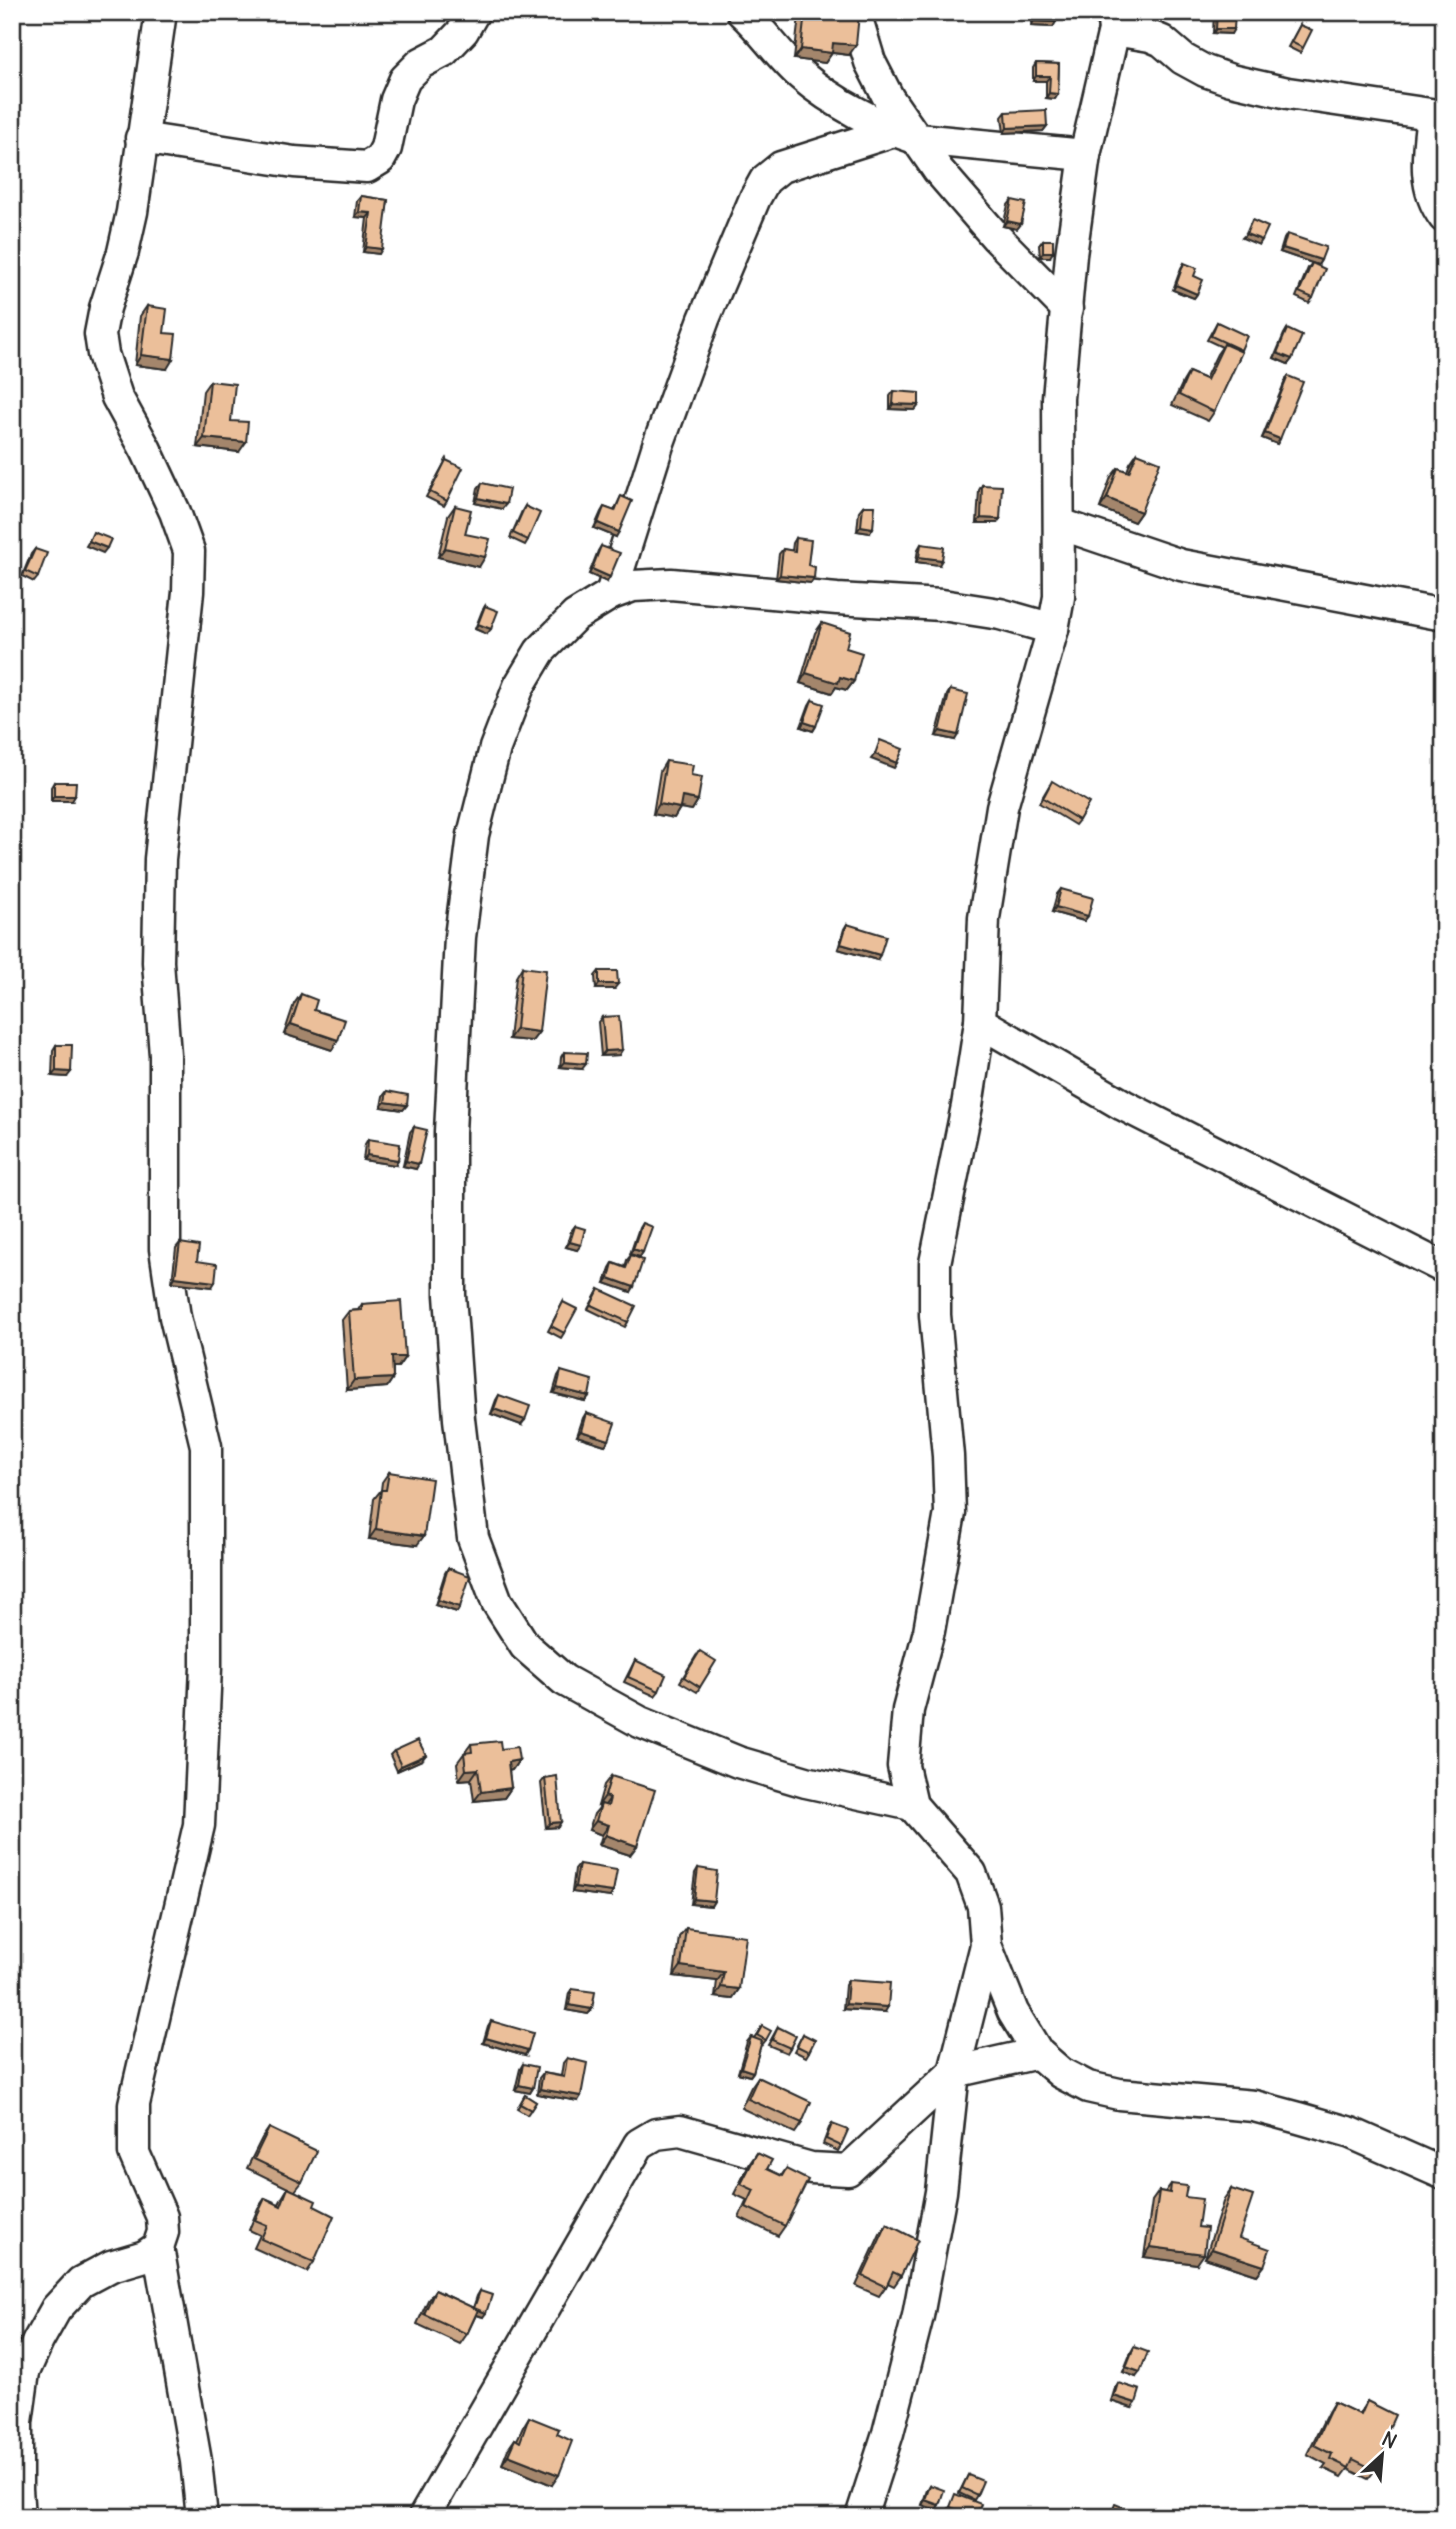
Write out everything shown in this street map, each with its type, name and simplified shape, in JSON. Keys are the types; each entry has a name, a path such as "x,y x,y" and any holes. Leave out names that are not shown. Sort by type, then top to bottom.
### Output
{"street":[{"path":"161,12 132,212 100,334 103,354 117,397 170,500 189,551 187,605 160,859 158,962 165,1055 166,1249 175,1317 206,1446 206,1667 199,1825 134,2104 134,2153 162,2217 163,2232 158,2248 196,2461 202,2517"},
{"path":"141,138 294,162 367,167 380,159 386,148 396,100 405,79 421,63 444,51 463,31 474,12"},
{"path":"742,12 804,77 853,109 906,135 1085,155"},
{"path":"855,12 870,62 906,135 965,204 1067,309"},
{"path":"1444,217 1436,207 1428,180 1438,115 1288,93 1231,80 1205,71 1183,59 1162,41 1113,21 1085,155 1070,254 1058,398 1059,597 1053,629 1002,807 984,918 980,1022 967,1106 935,1263 935,1315 948,1456 950,1513 929,1631 908,1710 903,1766 912,1805 971,1874 982,1906 986,1945 1013,2012 1038,2053 1061,2073 1088,2087 1119,2094 1254,2106 1351,2133 1444,2174"},
{"path":"611,594 658,445 704,319 765,180 781,167 906,135"},
{"path":"1060,524 1181,565 1444,615"},
{"path":"912,1805 806,1782 738,1762 640,1722 564,1680 525,1646 497,1602 473,1538 459,1419 450,1268 450,1132 460,937 472,835 495,748 519,686 540,651 575,616 611,594 633,586 671,584 837,599 931,604 1000,614 1053,629"},
{"path":"980,1022 1123,1105 1444,1268"},
{"path":"861,2517 888,2433 918,2316 941,2192 954,2072 986,1945"},
{"path":"424,2517 639,2144 656,2134 680,2131 811,2168 848,2170 954,2072 1038,2053"},
{"path":"19,2517 17,2422 24,2372 38,2341 56,2309 81,2282 111,2266 145,2256 158,2248"}],"building":[{"path":"805,12 859,14 856,45 833,43 832,53 801,49"},
{"path":"1035,12 1057,12 1056,22 1034,21"},
{"path":"1217,12 1235,12 1234,29 1216,29"},
{"path":"1300,25 1312,30 1303,48 1291,42"},
{"path":"1036,63 1059,64 1058,94 1049,93 1050,76 1036,76"},
{"path":"1046,110 1047,126 1007,128 1006,112"},
{"path":"361,196 388,200 382,249 366,247 371,213 359,212"},
{"path":"1012,200 1026,203 1021,224 1007,221"},
{"path":"1252,220 1268,227 1262,240 1246,234"},
{"path":"1287,234 1326,247 1321,260 1283,248"},
{"path":"1043,240 1053,240 1053,252 1043,252"},
{"path":"1184,263 1197,268 1194,276 1203,280 1197,294 1176,285"},
{"path":"1312,263 1325,269 1313,298 1299,292"},
{"path":"147,306 167,309 164,333 176,334 173,359 141,355"},
{"path":"1217,322 1247,336 1241,350 1211,336"},
{"path":"1287,329 1302,336 1292,359 1277,353"},
{"path":"1224,344 1242,352 1214,412 1179,395 1189,372 1207,380"},
{"path":"1288,376 1303,382 1280,439 1265,433"},
{"path":"210,381 235,384 231,421 248,422 246,442 204,438"},
{"path":"894,391 919,393 919,405 893,404"},
{"path":"1137,453 1160,462 1141,512 1107,498 1118,468 1129,472"},
{"path":"446,460 463,468 447,501 430,492"},
{"path":"482,483 509,489 506,504 478,498"},
{"path":"982,485 1002,486 1000,519 981,518"},
{"path":"621,496 632,501 619,532 598,523 604,507 615,511"},
{"path":"455,506 471,510 465,534 490,539 485,557 445,548"},
{"path":"525,506 540,513 528,540 513,533"},
{"path":"863,506 875,506 873,528 861,526"},
{"path":"93,532 111,539 107,548 89,541"},
{"path":"796,538 811,540 808,565 815,567 814,578 780,575 783,549 795,551"},
{"path":"921,544 944,547 942,560 919,557"},
{"path":"601,546 620,553 610,577 592,569"},
{"path":"35,549 47,553 38,577 25,571"},
{"path":"485,606 498,611 491,629 478,624"},
{"path":"822,623 850,632 846,648 862,653 854,681 840,677 838,683 806,673"},
{"path":"950,690 968,694 958,735 940,731"},
{"path":"812,700 824,704 816,726 804,722"},
{"path":"880,740 903,749 897,763 875,754"},
{"path":"666,761 693,765 691,775 702,777 698,800 682,797 680,808 659,804"},
{"path":"1052,781 1089,803 1079,820 1043,798"},
{"path":"54,782 76,782 75,796 54,796"},
{"path":"1061,889 1093,898 1088,916 1056,907"},
{"path":"847,924 886,936 880,955 841,944"},
{"path":"522,967 546,970 539,1032 516,1029"},
{"path":"599,971 617,971 618,984 599,984"},
{"path":"301,994 317,1000 314,1010 345,1020 338,1040 291,1024"},
{"path":"619,1016 622,1050 605,1051 602,1017"},
{"path":"56,1045 72,1045 71,1072 56,1071"},
{"path":"564,1052 587,1053 586,1064 564,1062"},
{"path":"387,1091 408,1095 407,1105 385,1102"},
{"path":"414,1127 427,1130 419,1164 406,1161"},
{"path":"368,1139 400,1144 398,1160 367,1155"},
{"path":"642,1223 652,1227 643,1252 633,1249"},
{"path":"575,1226 585,1229 581,1245 570,1242"},
{"path":"180,1243 199,1246 197,1261 217,1264 215,1282 175,1277"},
{"path":"631,1255 643,1260 634,1287 609,1278 613,1263 626,1268"},
{"path":"599,1289 636,1306 628,1322 591,1305"},
{"path":"401,1301 405,1357 392,1357 393,1378 354,1380 349,1311 362,1310 362,1304"},
{"path":"563,1302 577,1309 564,1333 551,1326"},
{"path":"561,1371 592,1380 589,1396 557,1388"},
{"path":"499,1395 530,1406 525,1420 494,1409"},
{"path":"586,1413 615,1423 609,1440 581,1431"},
{"path":"389,1472 432,1479 424,1536 376,1529 381,1490 386,1490"},
{"path":"448,1568 470,1576 460,1607 438,1600"},
{"path":"700,1651 716,1661 700,1687 684,1677"},
{"path":"635,1660 666,1675 659,1691 628,1677"},
{"path":"418,1740 426,1755 401,1766 394,1751"},
{"path":"500,1741 501,1749 517,1747 519,1760 508,1762 511,1788 481,1792 478,1769 466,1770 464,1753 472,1752 471,1744"},
{"path":"557,1776 561,1822 550,1823 545,1778"},
{"path":"611,1776 655,1790 637,1846 606,1835 609,1825 596,1821 601,1804 608,1806 610,1798 605,1796"},
{"path":"579,1864 617,1870 613,1892 575,1887"},
{"path":"698,1868 717,1871 714,1901 694,1899"},
{"path":"686,1928 746,1936 739,1989 721,1987 724,1972 681,1966"},
{"path":"848,1980 890,1983 888,2007 846,2004"},
{"path":"572,1989 595,1992 592,2009 569,2005"},
{"path":"491,2021 533,2033 528,2050 486,2038"},
{"path":"762,2026 771,2031 766,2040 757,2035"},
{"path":"778,2027 796,2036 790,2048 772,2040"},
{"path":"803,2034 815,2040 809,2052 797,2046"},
{"path":"751,2037 762,2041 753,2072 741,2068"},
{"path":"567,2058 587,2063 581,2096 540,2089 543,2073 564,2077"},
{"path":"523,2064 537,2067 533,2088 519,2085"},
{"path":"758,2077 811,2102 802,2123 748,2099"},
{"path":"525,2095 536,2102 531,2110 520,2104"},
{"path":"832,2124 848,2130 841,2146 826,2139"},
{"path":"269,2128 317,2151 302,2182 254,2159"},
{"path":"757,2153 772,2160 767,2169 782,2176 786,2169 808,2180 785,2226 746,2207 754,2190 741,2184"},
{"path":"1171,2184 1187,2186 1185,2197 1202,2199 1198,2227 1207,2228 1204,2254 1151,2247 1159,2191 1170,2193"},
{"path":"288,2188 316,2201 314,2206 334,2216 314,2262 261,2239 267,2225 255,2220 265,2198 281,2206"},
{"path":"1231,2189 1253,2196 1239,2238 1270,2249 1264,2266 1212,2249"},
{"path":"887,2224 918,2240 901,2276 893,2272 886,2287 863,2276"},
{"path":"435,2290 478,2310 467,2334 424,2314"},
{"path":"480,2291 492,2295 486,2313 474,2308"},
{"path":"1134,2347 1148,2352 1140,2372 1126,2367"},
{"path":"1118,2383 1140,2390 1136,2403 1114,2396"},
{"path":"1367,2401 1395,2415 1386,2435 1390,2437 1375,2470 1353,2459 1349,2468 1330,2459 1332,2454 1314,2445 1334,2402 1361,2415"},
{"path":"529,2417 559,2429 557,2434 572,2441 559,2475 508,2455 515,2439 520,2442"},
{"path":"968,2475 983,2481 977,2495 962,2488"},
{"path":"930,2485 944,2490 939,2505 925,2500"},
{"path":"955,2494 981,2504 976,2517 950,2507"},
{"path":"1115,2504 1125,2508 1122,2517 1110,2517"}]}
